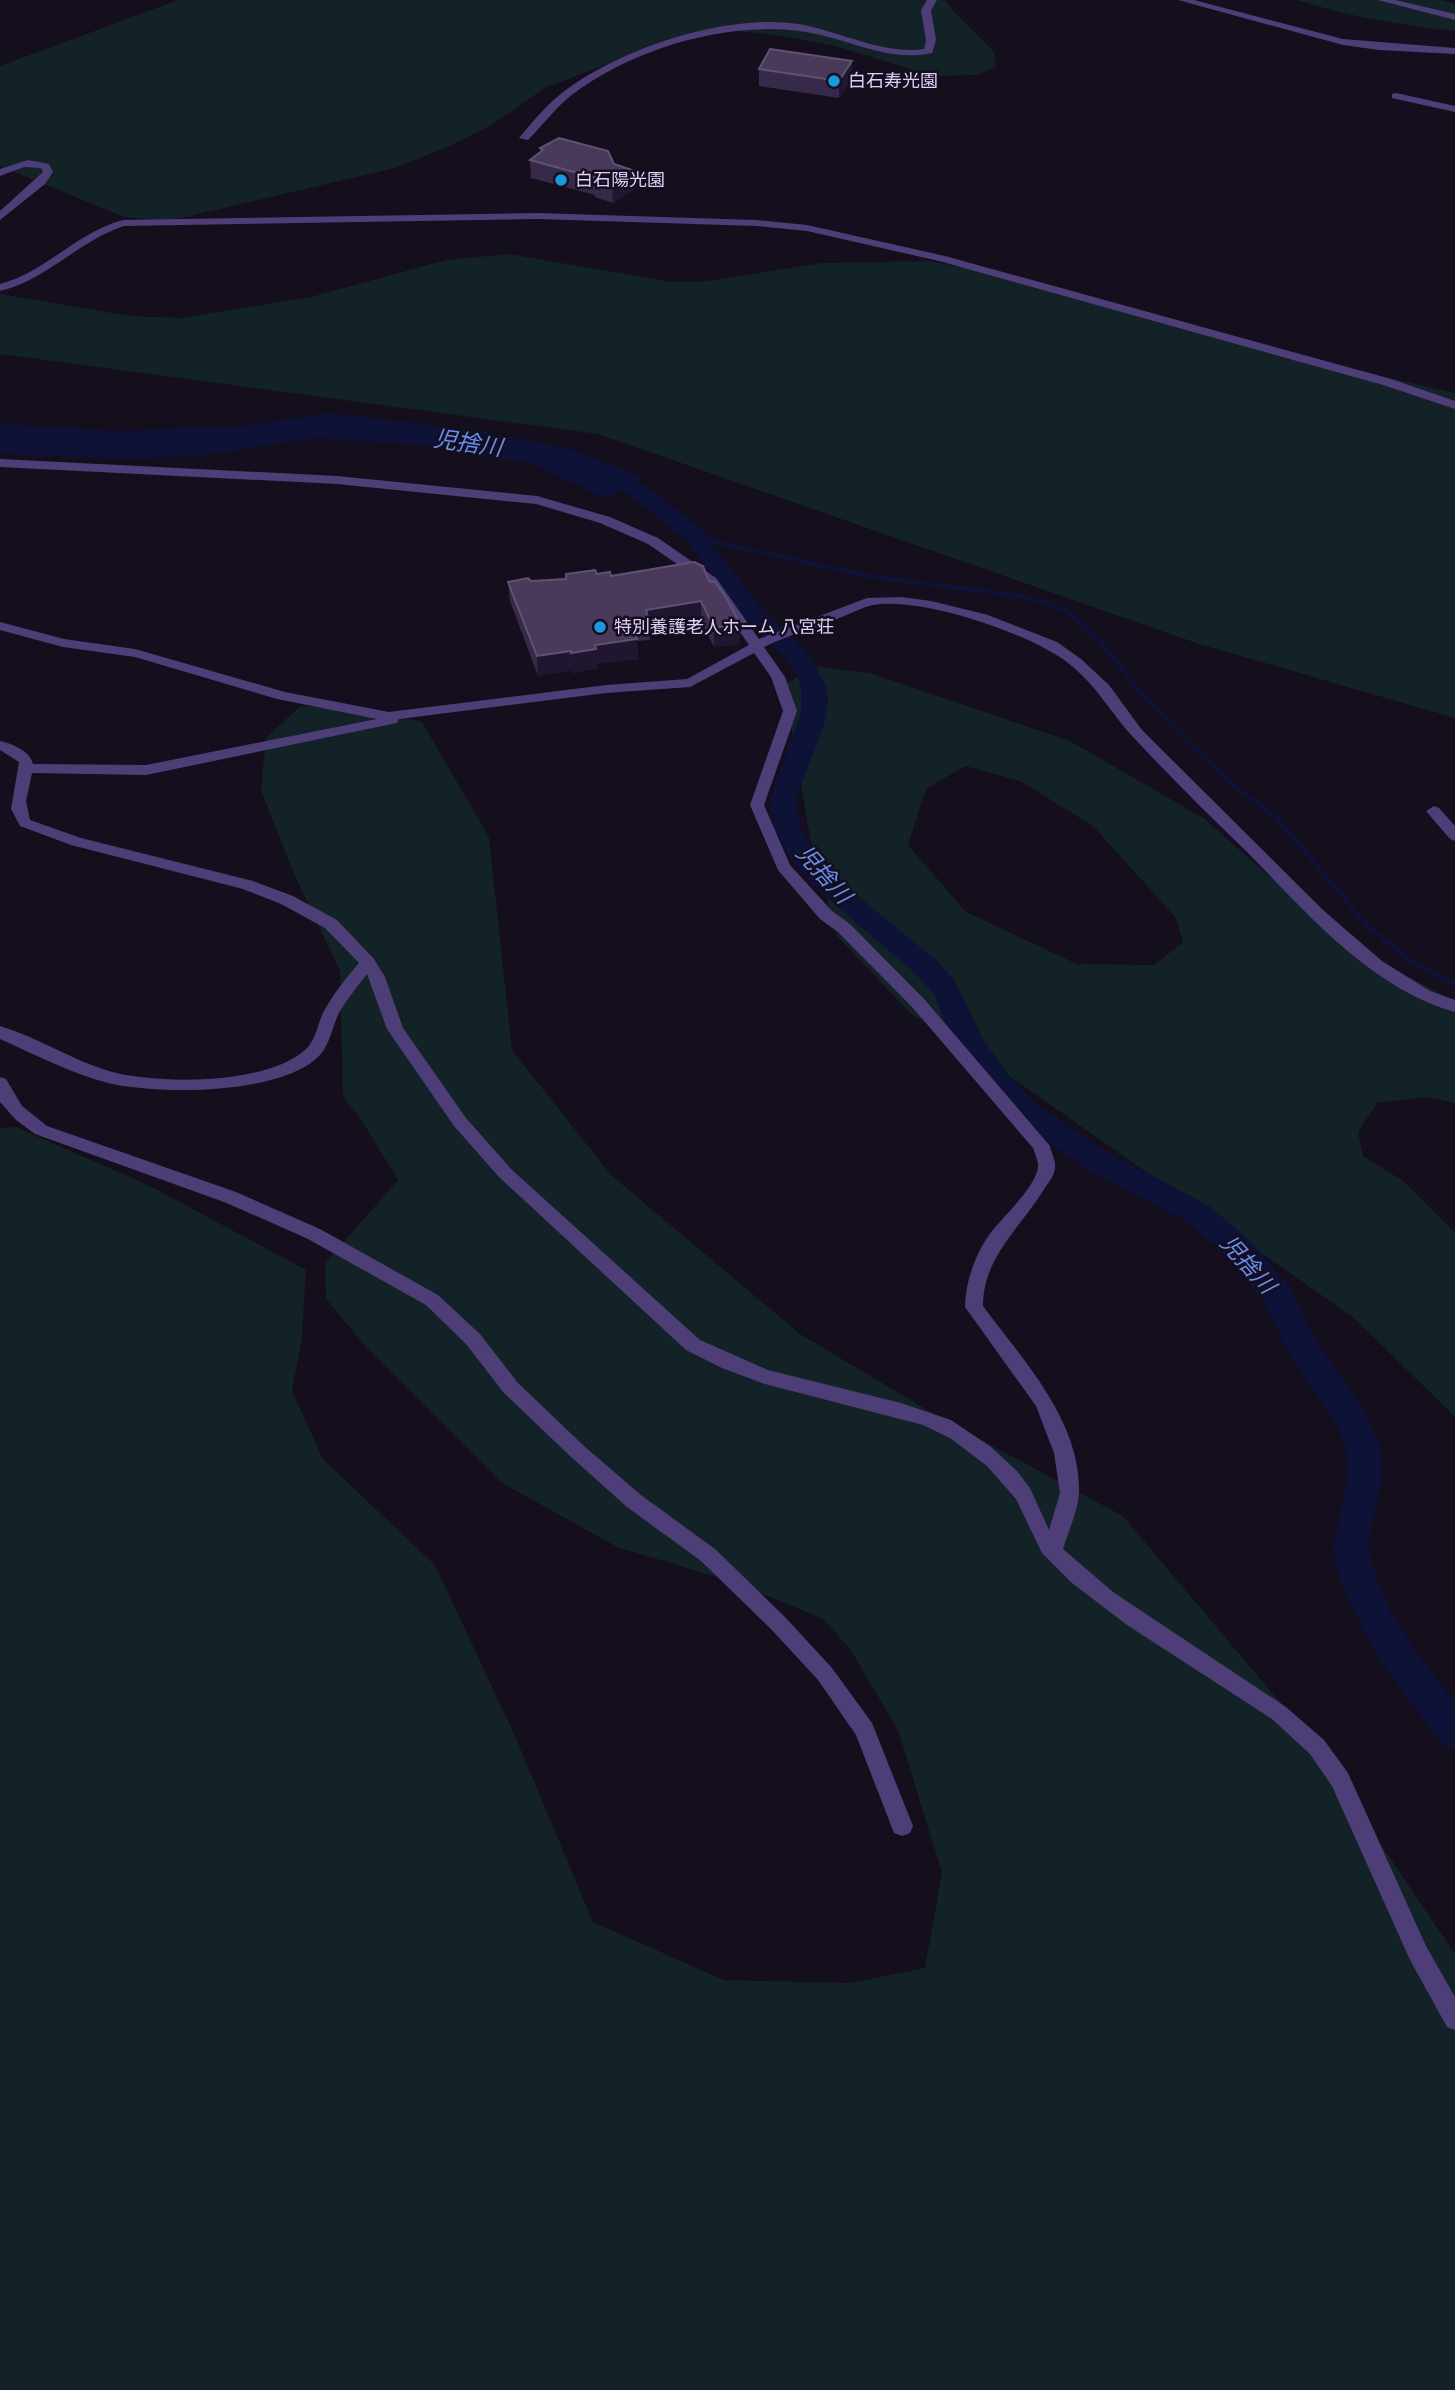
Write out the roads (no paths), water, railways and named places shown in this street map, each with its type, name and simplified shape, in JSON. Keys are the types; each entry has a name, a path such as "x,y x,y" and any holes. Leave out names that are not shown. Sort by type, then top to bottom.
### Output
{"street":[{"path":"523,138 567,93 596,75 649,52 726,29 779,25 895,49 924,52 931,48 926,10 932,0"},
{"path":"1183,0 1343,42 1379,47 1455,51"},
{"path":"1383,0 1455,17"},
{"path":"1396,96 1455,109"},
{"path":"0,173 34,162 45,166 48,172 41,182 0,217"},
{"path":"0,288 20,283 94,232 123,223 538,216 756,223 833,233 941,258 1387,382 1455,405"},
{"path":"0,463 325,479 537,500 604,520 660,545 711,581 760,645 783,686 790,711 757,805 783,867 826,915 844,928 919,1004 1041,1146 1047,1166 1044,1175 1025,1205 995,1240 974,1287 974,1307 1044,1403 1064,1453 1070,1493 1052,1551"},
{"path":"26,768 146,770 298,738 353,730 407,715 606,689 691,683 760,645 872,601 931,604 983,618 1052,645 1104,688 1137,733 1317,914 1385,971 1424,995 1455,1006"},
{"path":"0,626 63,643 135,653 282,696 365,713 407,715"},
{"path":"0,745 22,756 26,768 18,806 25,823 76,842 247,884 331,924 368,963 377,977 395,1029 477,1143 505,1173 693,1345 716,1359 750,1373 924,1417 956,1432 973,1444 1013,1480 1022,1492 1042,1538 1052,1551 1112,1601 1279,1713 1317,1748 1340,1780 1418,1953 1455,2020"},
{"path":"1434,811 1455,836"},
{"path":"0,1032 110,1078 167,1084 238,1081 286,1068 311,1055 338,1002 368,963"},
{"path":"0,1083 3,1093 19,1113 41,1130 230,1197 314,1234 432,1300 448,1313 473,1339 510,1388 634,1501 708,1555 778,1623 825,1674 865,1730 902,1826"}],"water":[{"path":"328,413 482,431 570,449 643,477 606,499 533,464 412,444 313,438 207,455 135,459 0,454 0,424 117,431 243,426"}],"waterway":[{"name":"児捨川","path":"590,467 633,487 698,538 699,544 752,612 792,652 809,674 814,687 814,713 783,799 787,827 801,853 821,878 925,966 944,987 973,1049 1017,1102 1059,1136 1094,1159 1200,1215 1241,1251 1276,1293 1300,1343 1350,1417 1364,1448 1364,1485 1353,1527 1351,1548 1355,1571 1368,1604 1401,1661 1455,1732"},
{"path":"698,538 868,576 1020,596 1070,613 1099,640 1140,692 1189,744 1242,792 1276,817 1359,916"},
{"path":"1359,916 1403,954 1455,984"}],"place":[{"name":"白石寿光園","path":"834,81"},
{"name":"白石陽光園","path":"561,180"},
{"name":"特別養護老人ホーム 八宮荘","path":"600,627"}]}
